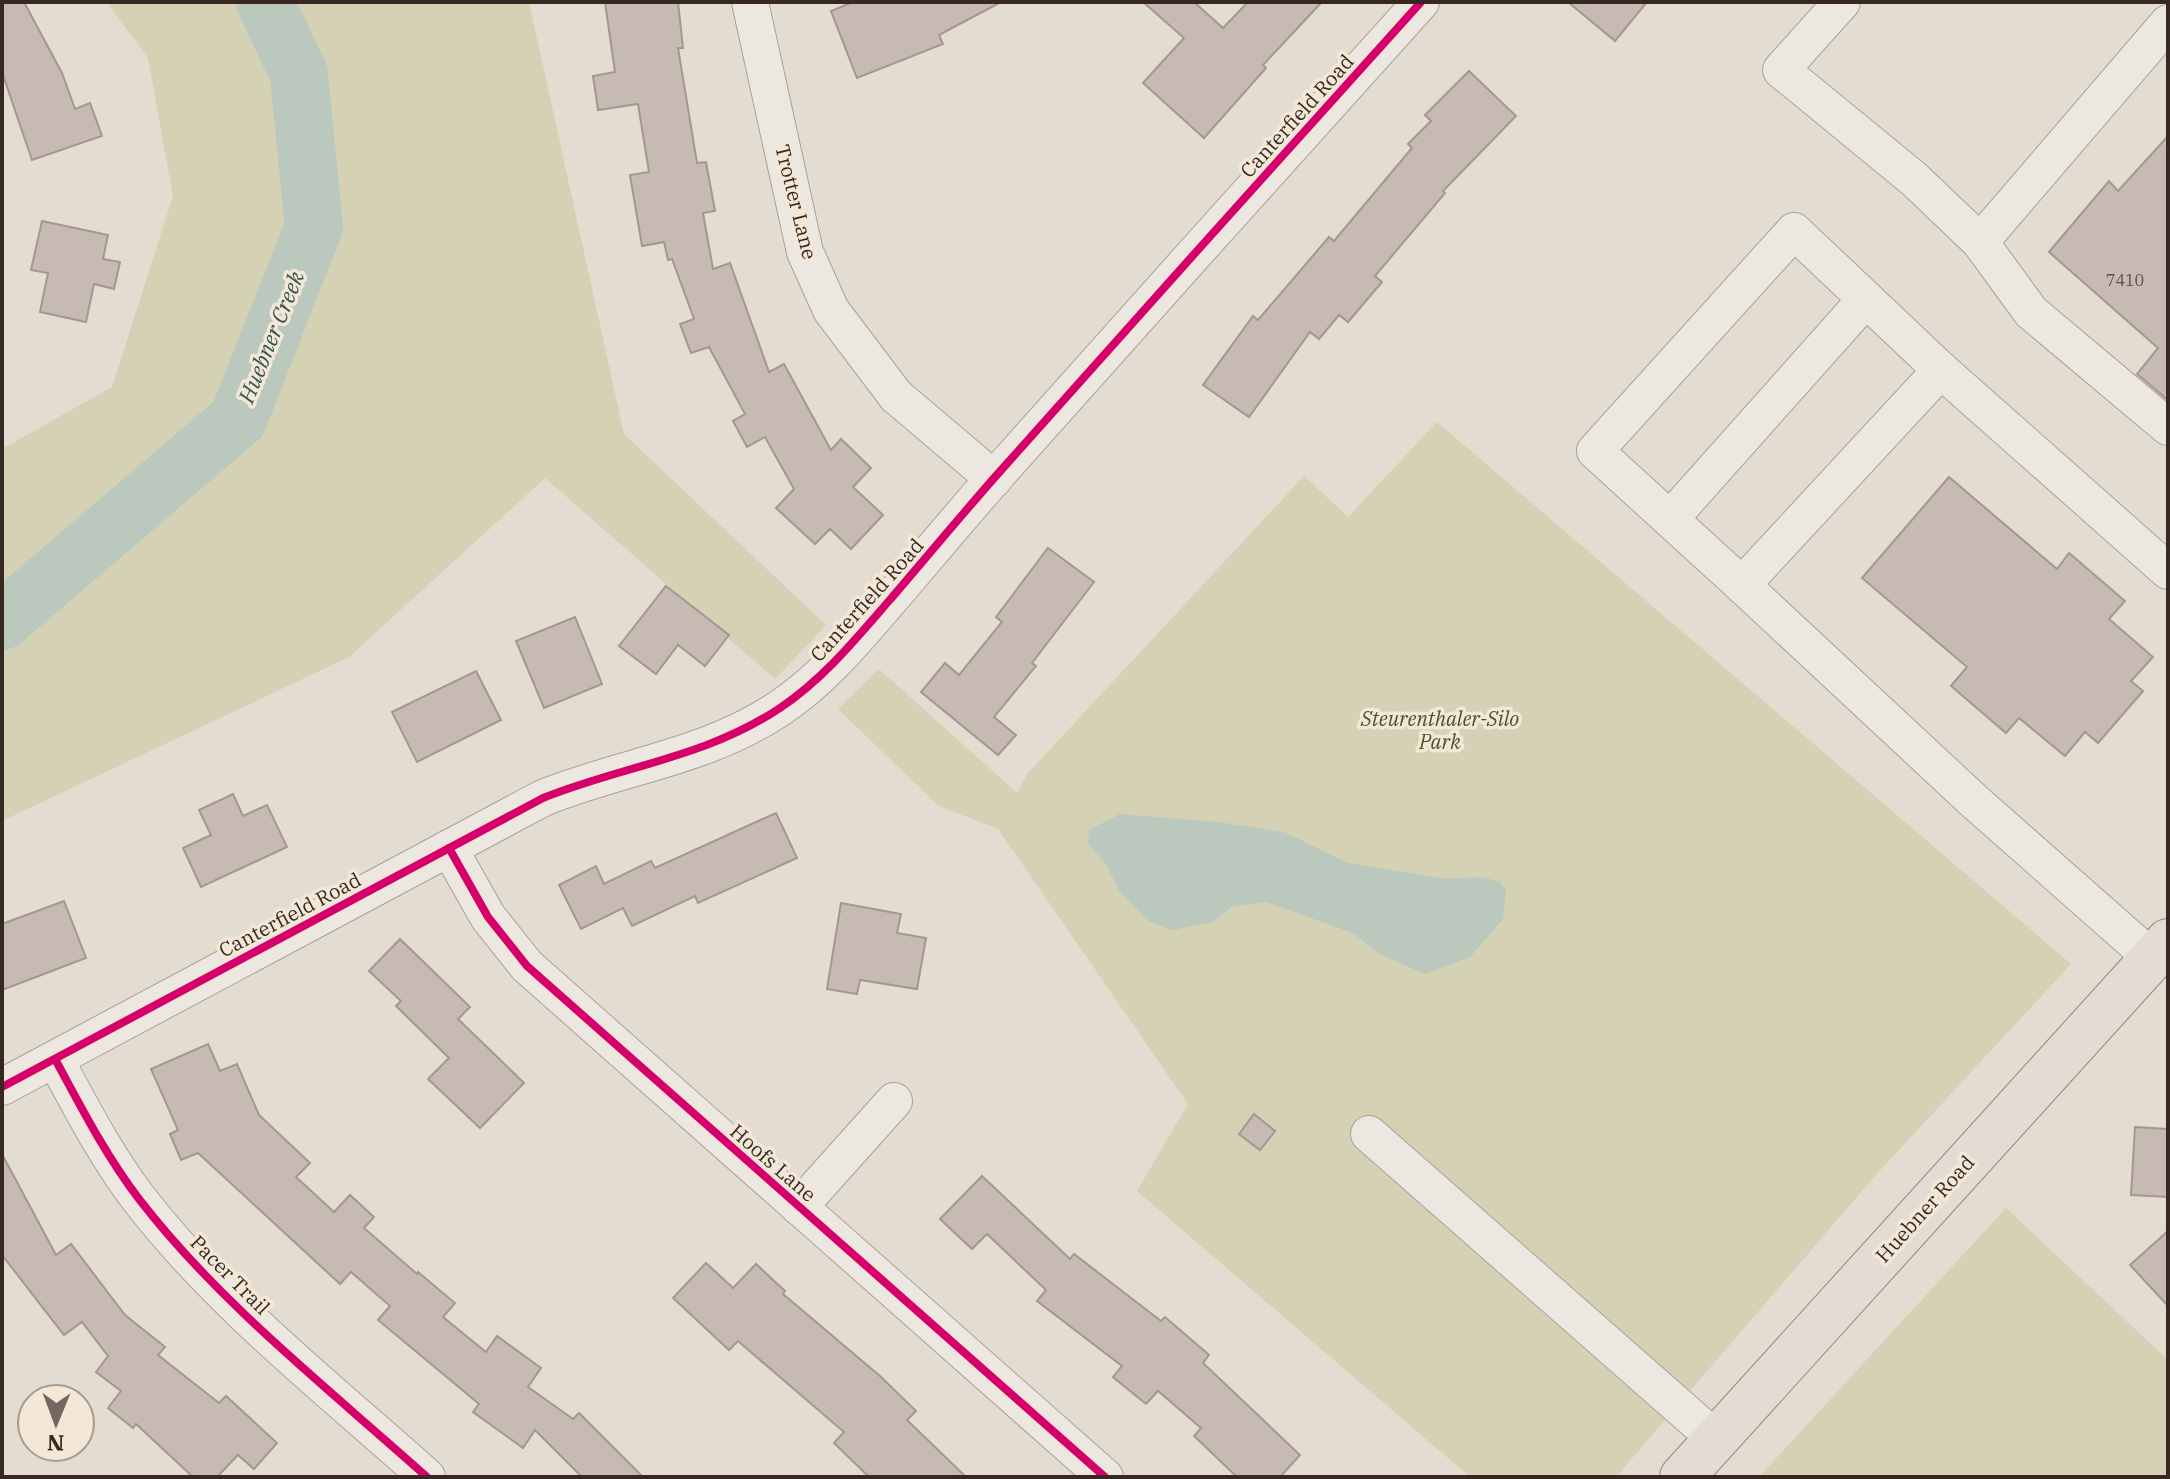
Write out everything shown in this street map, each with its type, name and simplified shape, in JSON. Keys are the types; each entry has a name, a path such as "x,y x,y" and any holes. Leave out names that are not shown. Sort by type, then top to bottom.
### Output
{"main road":[{"name":"Huebner Road","path":"1682,1477 2160,950"}],"street":[{"name":"Trotter Lane","path":"750,2 805,252 831,310 896,396 994,479"},
{"name":"Canterfield Road","path":"2,1087 543,798 579,784 710,746 747,728 814,682 843,655 994,479 1421,2"},
{"path":"1842,2 1781,70 1914,179 1980,242 2031,312 2168,427"},
{"path":"1980,242 2168,23"},
{"path":"2160,950 1974,801 1595,451 1794,231 1941,370 2168,571"},
{"path":"1670,519 1866,299"},
{"path":"1742,585 1941,370"},
{"name":"Hoofs Lane","path":"449,848 488,917 527,966 1105,1477"},
{"name":"Pacer Trail","path":"55,1059 103,1147 138,1198 187,1257 427,1477"},
{"path":"799,1207 894,1101"},
{"path":"1369,1134 1716,1439"}],"green space":[{"path":"106,2 529,2 624,434 826,625 775,679 545,478 349,657 2,821 2,449 112,387 173,196 148,58"},
{"name":"Steurenthaler-Silo Park","path":"1437,422 2071,964 1874,1177 1616,1477 1470,1477 1137,1191 1188,1104 998,829 939,806 838,709 879,669 1017,793 1028,773 1304,476 1348,517"},
{"path":"2006,1208 2168,1360 2168,1477 1759,1477"}],"shaded area":[{"path":"1120,814 1218,822 1284,832 1348,863 1447,879 1482,877 1500,882 1506,890 1503,919 1470,957 1425,974 1382,955 1353,933 1266,902 1231,907 1212,922 1173,930 1149,922 1120,892 1106,864 1088,844 1089,830"}],"building":[{"path":"2,2 24,2 62,73 75,109 90,103 102,136 32,160 2,72"},
{"path":"605,2 678,2 683,48 678,48 697,163 706,162 715,211 703,213 713,269 730,263 769,372 784,364 831,450 841,439 871,468 853,487 883,515 851,549 830,529 815,544 776,508 794,489 765,437 747,447 733,421 745,414 709,347 691,353 680,324 694,319 672,259 668,260 664,242 642,246 630,175 649,172 638,104 598,110 593,76 615,72"},
{"path":"853,2 1001,2 939,35 943,44 857,78 831,11"},
{"path":"1143,2 1194,2 1223,28 1248,2 1322,2 1263,65 1266,68 1204,138 1143,83 1184,38"},
{"path":"1568,2 1647,2 1615,41"},
{"path":"1469,71 1516,116 1443,191 1445,193 1375,276 1382,282 1348,322 1339,315 1319,339 1310,332 1249,417 1203,385 1253,316 1258,320 1329,237 1334,241 1412,148 1408,144 1431,121 1425,115"},
{"path":"2168,136 2168,400 2137,374 2158,348 2049,252 2109,181 2118,191"},
{"path":"42,221 108,235 103,259 120,262 114,289 94,284 86,322 40,312 48,273 31,270"},
{"path":"1949,477 2057,569 2069,553 2125,601 2109,619 2153,657 2131,681 2143,691 2098,743 2085,732 2065,756 2019,718 2006,733 1951,686 1967,667 1862,578"},
{"path":"1048,548 1094,582 1032,663 1036,666 994,717 1016,735 998,755 921,692 945,663 959,675 1002,622 996,617"},
{"path":"666,586 729,635 705,666 678,645 656,674 619,646"},
{"path":"575,617 602,684 544,708 516,641"},
{"path":"476,671 501,720 417,762 392,712"},
{"path":"233,794 243,816 267,805 287,847 201,887 183,848 211,835 199,810"},
{"path":"776,813 797,858 698,903 695,896 632,926 623,908 581,929 559,885 596,866 604,884 651,861 655,868"},
{"path":"64,901 86,958 2,990 2,924"},
{"path":"841,903 901,914 897,933 926,938 917,989 860,980 857,994 827,989"},
{"path":"400,939 470,1007 458,1019 524,1083 480,1128 428,1079 449,1058 396,1006 401,1001 369,971"},
{"path":"208,1044 220,1071 237,1064 259,1115 310,1163 296,1177 334,1212 350,1195 374,1217 364,1228 455,1303 443,1317 486,1352 497,1336 541,1368 528,1387 573,1419 579,1413 643,1477 582,1477 535,1430 523,1448 473,1412 479,1404 378,1320 390,1306 351,1272 340,1284 198,1153 181,1160 170,1134 178,1130 151,1069"},
{"path":"1254,1114 1275,1131 1260,1150 1239,1134"},
{"path":"2135,1127 2168,1129 2168,1197 2131,1195"},
{"path":"2,1154 56,1255 71,1244 125,1315 165,1347 158,1355 219,1403 226,1396 277,1443 254,1469 238,1455 217,1477 193,1477 136,1424 133,1428 108,1408 121,1391 96,1372 108,1356 82,1322 64,1335 2,1255"},
{"path":"982,1176 1070,1259 1074,1254 1161,1321 1165,1317 1209,1355 1203,1363 1300,1455 1280,1477 1237,1477 1194,1436 1201,1428 1158,1391 1146,1404 1113,1377 1122,1366 1037,1301 1046,1290 987,1234 972,1249 940,1219"},
{"path":"2168,1231 2168,1306 2130,1265"},
{"path":"706,1263 733,1288 756,1264 785,1291 783,1294 880,1376 916,1411 907,1420 966,1477 869,1477 834,1443 844,1432 738,1341 729,1350 673,1298"}],"waterway":[{"name":"Huebner Creek","path":"2,621 238,419 314,227 299,74 265,2"}],"cycle path":[{"path":"2,1087 543,798 723,739 796,697 851,645 995,477 1421,2"},
{"path":"449,848 488,917 527,966 1105,1477"},
{"path":"55,1059 116,1166 171,1237 240,1310 427,1477"}]}
